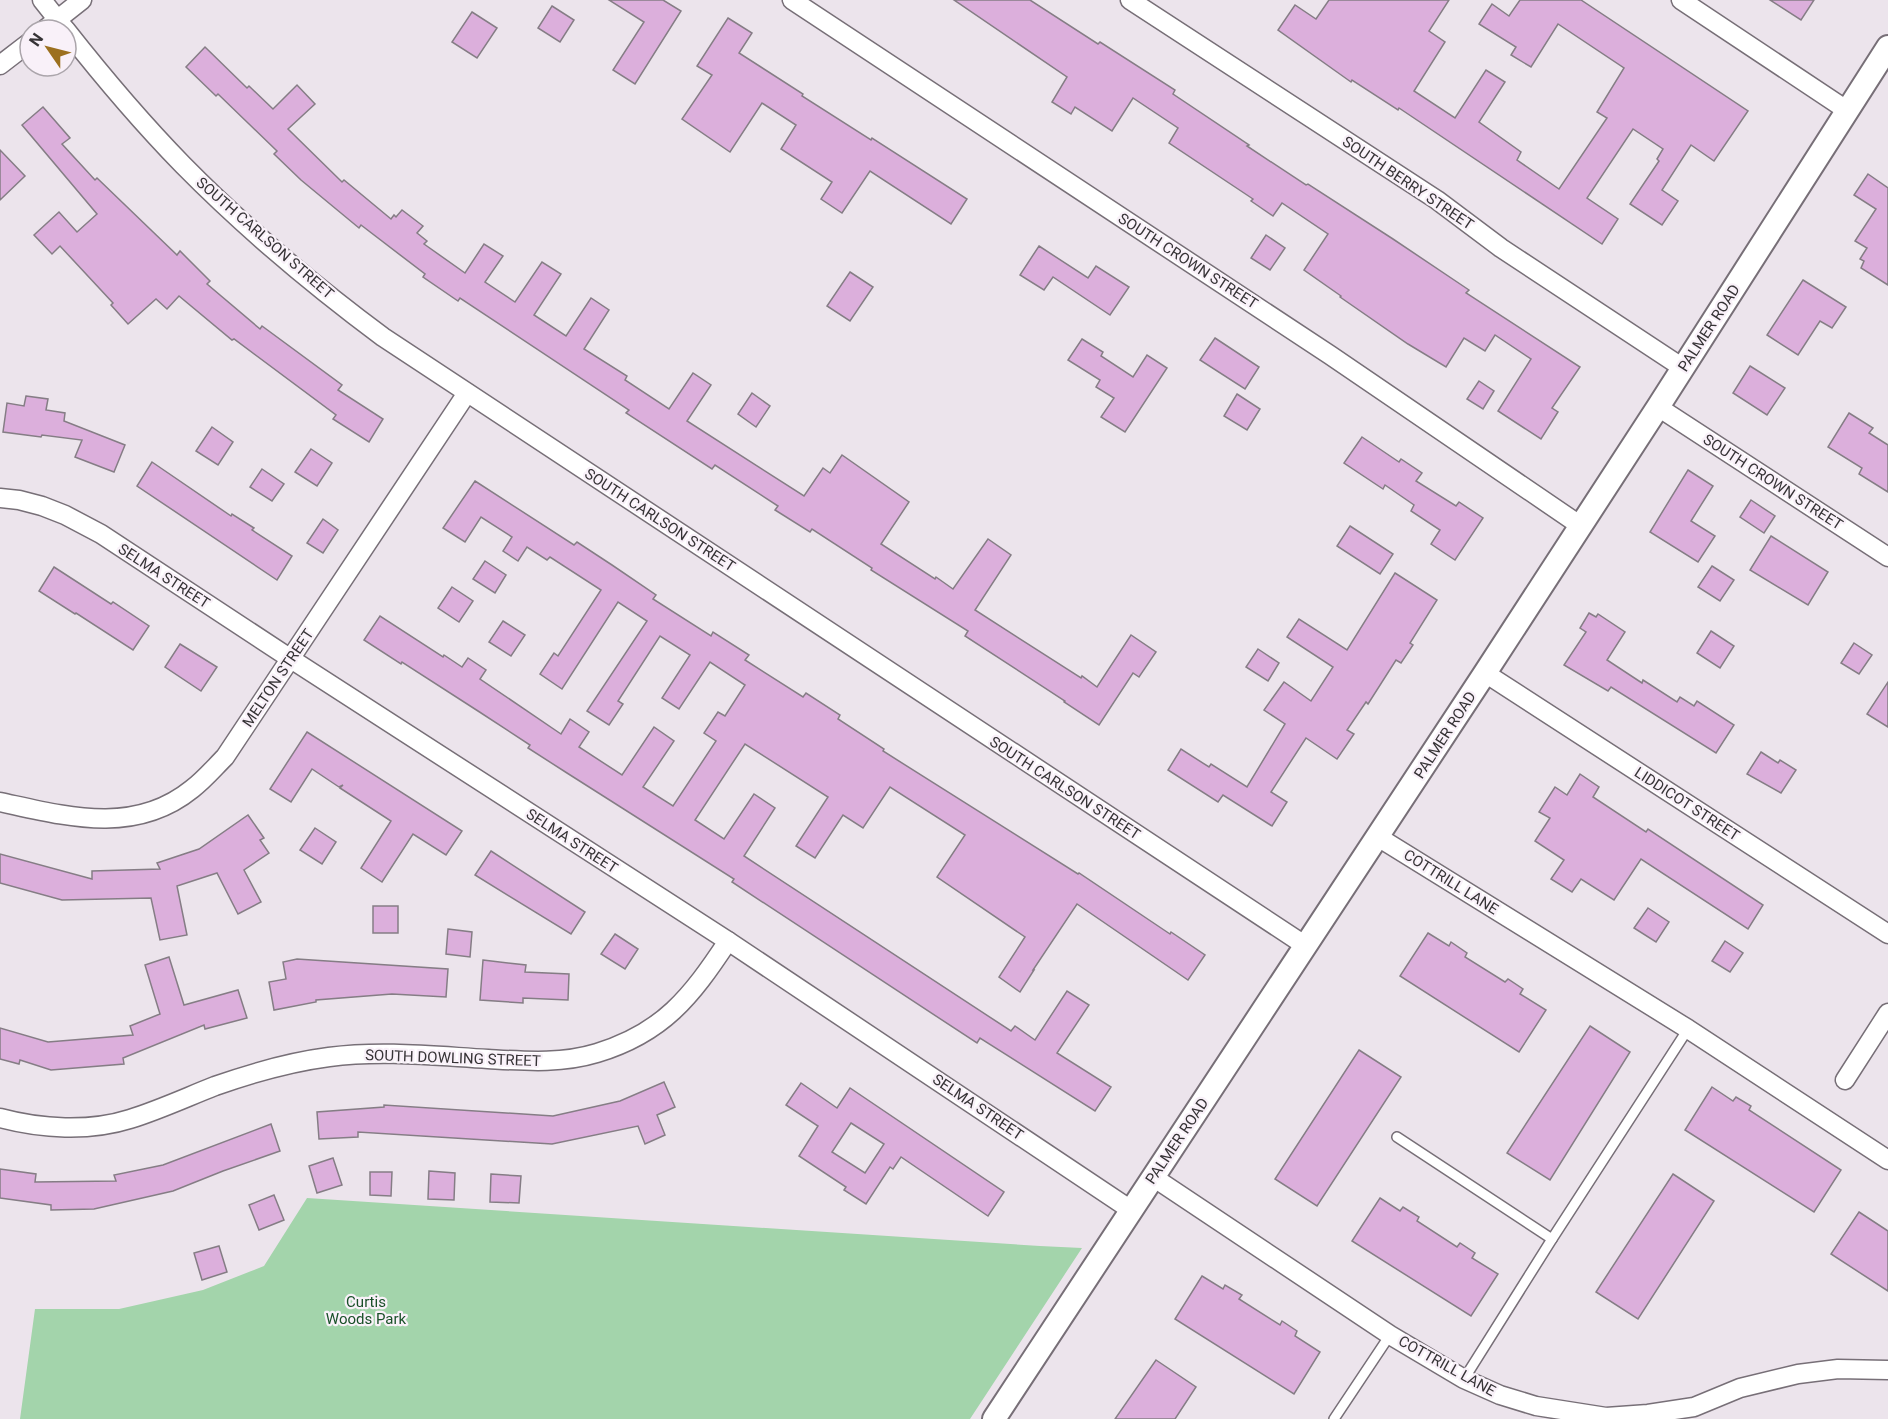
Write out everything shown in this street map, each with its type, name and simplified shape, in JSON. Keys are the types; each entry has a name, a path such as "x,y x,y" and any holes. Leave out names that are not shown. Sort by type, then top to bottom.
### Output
{"street":[{"name":"SOUTH CARLSON STREET","path":"42,0 52,18"},
{"path":"67,18 82,0"},
{"name":"SOUTH CROWN STREET","path":"792,0 1330,354 1581,526"},
{"name":"SOUTH BERRY STREET","path":"1130,0 1437,200 1501,248 1683,368"},
{"path":"1681,0 1848,111"},
{"name":"PALMER ROAD","path":"994,1419 1581,526 1888,47"},
{"name":"SOUTH CARLSON STREET","path":"78,50 183,165 242,222 287,262 383,337 1306,946"},
{"path":"0,65 18,51"},
{"name":"MELTON STREET","path":"0,802 68,817 120,818 154,810 191,790 225,757 467,393"},
{"name":"SOUTH CROWN STREET","path":"1658,407 1888,557"},
{"name":"SELMA STREET","path":"0,498 19,500 50,509 101,534 728,941 1131,1210"},
{"name":"LIDDICOT STREET","path":"1485,673 1888,934"},
{"name":"COTTRILL LANE","path":"1378,837 1688,1029 1888,1160"},
{"name":"SOUTH DOWLING STREET","path":"0,1118 46,1126 102,1125 129,1120 249,1074 329,1058 394,1054 537,1062 567,1060 596,1054 632,1040 669,1014 701,982 728,941"},
{"path":"1845,1080 1888,1013"},
{"name":"COTTRILL LANE","path":"1153,1177 1390,1335 1464,1379 1500,1395 1536,1406 1606,1417 1695,1413 1740,1388 1798,1374 1838,1369 1888,1370"}],"lane":[{"path":"1464,1379 1688,1029"},
{"path":"1397,1137 1552,1239"},
{"path":"1334,1419 1390,1335"}],"green space":[{"name":"Curtis Woods Park","path":"307,1198 1082,1248 970,1419 20,1419 35,1309 119,1309 203,1290 264,1266"}],"building":[{"path":"609,0 663,0 681,11 635,84 613,70 644,22"},
{"path":"954,0 1030,0 1175,90 1173,94 1249,145 1247,146 1393,239 1469,290 1466,293 1580,367 1552,408 1558,412 1541,439 1498,411 1531,359 1495,335 1485,351 1464,338 1446,367 1408,344 1304,270 1328,234 1282,203 1273,216 1251,201 1253,199 1169,143 1178,128 1133,98 1112,131 1075,107 1071,114 1052,102 1067,77"},
{"path":"1329,0 1449,0 1429,31 1445,42 1414,91 1455,118 1486,70 1505,82 1479,122 1521,152 1517,160 1559,189 1607,118 1597,112 1624,68 1558,24 1531,67 1511,55 1516,47 1479,24 1492,4 1509,16 1520,0 1581,0 1748,111 1714,161 1691,145 1662,190 1678,201 1662,225 1630,204 1659,161 1657,159 1663,149 1633,129 1587,198 1618,219 1602,244 1399,108 1398,110 1352,80 1351,82 1278,30 1295,5 1316,19"},
{"path":"1770,0 1814,0 1801,20"},
{"path":"552,6 574,20 560,42 538,28"},
{"path":"472,12 497,28 477,58 452,42"},
{"path":"728,18 752,33 739,53 803,94 802,96 967,199 951,224 870,171 842,213 821,199 832,182 781,149 796,125 762,103 730,152 682,119 712,75 697,66"},
{"path":"205,47 247,88 249,86 273,109 297,85 315,104 288,129 342,182 344,180 391,219 402,210 423,226 417,233 427,241 424,244 465,273 484,244 503,256 485,282 515,302 542,262 561,274 534,315 566,336 591,298 609,310 584,349 627,376 625,380 669,409 693,373 711,385 687,421 804,496 823,468 830,473 842,455 909,502 881,544 935,579 936,577 953,589 988,539 1011,555 975,610 1081,678 1082,676 1097,687 1131,635 1156,652 1139,677 1133,673 1099,725 965,636 968,631 871,570 872,568 812,529 810,532 775,510 778,506 715,465 712,469 626,413 629,410 460,298 458,301 423,277 425,274 361,225 359,228 301,180 274,154 277,151 218,94 216,96 186,67"},
{"path":"43,107 70,138 62,144 95,180 97,178 177,255 180,251 210,281 207,284 260,329 262,326 342,385 338,390 383,419 369,442 333,419 336,415 234,339 232,340 179,296 167,309 156,299 128,324 111,305 113,303 60,246 52,254 34,235 59,212 77,232 97,214 22,125"},
{"path":"0,150 25,176 0,200"},
{"path":"1868,174 1888,188 1888,285 1861,268 1864,261 1860,259 1867,248 1855,241 1876,209 1854,195"},
{"path":"1266,235 1285,248 1270,270 1251,258"},
{"path":"1039,246 1088,278 1096,266 1129,287 1110,315 1053,277 1044,290 1020,275"},
{"path":"850,272 873,287 850,321 827,306"},
{"path":"1803,280 1846,307 1832,328 1820,321 1798,355 1767,335"},
{"path":"1215,338 1259,367 1245,389 1200,360"},
{"path":"1082,339 1103,352 1101,356 1133,377 1147,355 1167,368 1125,432 1101,417 1114,398 1096,387 1100,380 1068,360"},
{"path":"1750,366 1785,388 1767,415 1733,393"},
{"path":"1479,381 1494,391 1483,409 1467,399"},
{"path":"752,393 770,406 756,427 738,414"},
{"path":"1237,394 1260,409 1247,430 1224,416"},
{"path":"26,396 48,399 46,410 65,413 64,421 125,445 114,472 75,457 82,440 3,432 7,403 24,406"},
{"path":"1849,413 1873,428 1869,433 1888,445 1888,492 1859,474 1862,468 1828,447"},
{"path":"212,427 233,442 218,465 196,451"},
{"path":"1362,437 1399,462 1401,459 1422,473 1416,481 1456,506 1459,502 1483,518 1455,560 1431,544 1440,530 1411,511 1414,505 1385,485 1383,489 1344,463"},
{"path":"311,449 332,463 317,486 295,472"},
{"path":"152,462 231,516 232,514 254,528 252,530 292,556 277,580 137,486"},
{"path":"262,469 284,484 272,501 250,487"},
{"path":"1688,470 1713,486 1691,521 1715,536 1698,562 1650,532"},
{"path":"475,481 574,545 577,542 656,595 653,599 711,636 713,632 749,655 745,660 803,697 806,693 840,715 838,719 884,749 883,751 1079,873 1205,955 1188,980 1077,904 1020,992 999,977 1025,937 937,877 965,835 890,787 863,828 843,815 815,858 796,846 828,797 745,744 695,820 724,839 754,794 775,808 744,856 1011,1031 1015,1026 1035,1040 1067,991 1089,1005 1057,1053 1111,1087 1095,1111 980,1038 977,1043 732,882 734,879 528,748 530,745 478,711 364,640 380,616 462,667 468,658 486,670 480,679 561,734 570,719 589,732 579,747 622,775 654,727 674,741 643,787 673,806 716,741 704,733 718,712 725,716 745,685 710,662 679,709 662,698 690,655 660,636 618,701 623,704 609,725 587,711 647,621 618,602 562,689 540,674 554,653 558,656 601,590 550,557 547,560 527,547 518,561 503,551 512,537 481,517 465,542 443,528"},
{"path":"1751,500 1775,516 1764,533 1740,517"},
{"path":"323,519 338,530 323,553 307,543"},
{"path":"1350,526 1393,554 1380,574 1337,546"},
{"path":"1771,536 1828,572 1808,605 1750,570"},
{"path":"485,561 506,575 495,593 473,579"},
{"path":"1712,566 1734,580 1720,601 1698,587"},
{"path":"54,567 149,626 133,650 39,591"},
{"path":"1395,573 1437,600 1410,643 1413,645 1401,663 1396,660 1368,704 1366,702 1347,730 1354,734 1337,759 1306,738 1271,792 1287,802 1272,826 1223,795 1218,802 1168,770 1181,749 1209,767 1211,764 1247,787 1285,724 1264,710 1284,682 1311,701 1333,667 1287,637 1299,619 1347,650"},
{"path":"452,587 473,601 459,622 438,608"},
{"path":"1589,613 1596,617 1598,614 1625,632 1607,660 1677,702 1680,697 1694,706 1697,701 1734,725 1716,753 1611,687 1608,691 1564,665 1586,632 1580,628"},
{"path":"503,621 525,635 511,656 489,642"},
{"path":"1711,631 1734,646 1720,668 1697,653"},
{"path":"1854,643 1872,655 1859,674 1841,663"},
{"path":"180,644 217,667 201,691 165,667"},
{"path":"1258,649 1279,663 1268,681 1246,667"},
{"path":"1888,682 1888,727 1867,714"},
{"path":"307,732 462,831 446,855 413,834 382,882 361,868 391,821 340,788 343,785 339,787 312,769 291,802 270,789"},
{"path":"1761,752 1778,763 1780,760 1796,770 1781,793 1747,774"},
{"path":"1580,774 1599,787 1593,797 1646,832 1648,829 1763,905 1748,929 1641,859 1614,900 1581,879 1572,892 1551,879 1564,860 1535,841 1550,818 1539,812 1555,787 1567,795"},
{"path":"248,815 264,838 260,840 269,853 244,870 261,902 238,914 217,873 177,886 187,935 160,940 151,898 62,900 0,883 0,854 92,879 92,871 160,869 157,863 199,849"},
{"path":"315,828 336,842 322,864 300,850"},
{"path":"491,851 585,912 571,934 475,875"},
{"path":"373,906 398,906 398,933 373,933"},
{"path":"1648,908 1669,922 1656,942 1634,928"},
{"path":"448,929 472,932 470,957 446,954"},
{"path":"1428,933 1449,946 1451,942 1467,953 1465,957 1505,982 1508,979 1523,989 1520,994 1546,1010 1519,1052 1400,976"},
{"path":"615,934 638,949 625,969 601,954"},
{"path":"1725,941 1743,953 1730,972 1712,961"},
{"path":"169,957 184,1005 238,990 247,1018 205,1029 204,1025 123,1058 124,1064 51,1070 20,1060 19,1064 0,1059 0,1028 48,1042 133,1035 130,1026 160,1014 145,965"},
{"path":"297,959 448,969 446,997 392,994 316,1000 316,1002 274,1010 269,982 286,979 283,962"},
{"path":"483,960 526,965 525,972 569,974 568,1000 523,998 523,1003 480,1000"},
{"path":"1590,1026 1630,1052 1550,1180 1507,1153"},
{"path":"1359,1050 1401,1077 1317,1206 1275,1179"},
{"path":"664,1082 675,1107 657,1115 665,1135 645,1144 638,1126 552,1144 358,1132 358,1137 319,1139 317,1112 384,1107 384,1105 553,1116 620,1101"},
{"path":"801,1083 837,1108 850,1088 1004,1192 988,1216 901,1157 893,1169 890,1167 866,1204 844,1190 846,1187 799,1156 818,1126 786,1105","holes":["851,1123 884,1144 865,1173 832,1152"]},
{"path":"1712,1087 1733,1101 1736,1097 1751,1106 1749,1110 1841,1170 1814,1212 1685,1130"},
{"path":"271,1124 280,1151 173,1191 94,1209 51,1210 51,1205 0,1198 0,1169 36,1174 35,1182 116,1181 114,1175 163,1165"},
{"path":"333,1158 342,1185 317,1193 309,1166"},
{"path":"429,1171 455,1173 454,1200 428,1199"},
{"path":"370,1172 392,1172 391,1196 370,1195"},
{"path":"491,1174 521,1176 519,1203 490,1202"},
{"path":"1673,1174 1714,1201 1638,1319 1596,1292"},
{"path":"274,1195 284,1220 259,1230 249,1205"},
{"path":"1380,1198 1400,1211 1403,1207 1419,1217 1417,1221 1457,1247 1460,1243 1475,1253 1472,1258 1498,1274 1471,1316 1352,1241"},
{"path":"1859,1212 1888,1231 1888,1291 1831,1254"},
{"path":"219,1246 227,1272 202,1280 194,1253"},
{"path":"1202,1276 1223,1289 1225,1285 1242,1295 1239,1299 1280,1325 1282,1321 1297,1331 1295,1336 1320,1352 1294,1394 1175,1319"},
{"path":"1156,1360 1196,1387 1175,1419 1115,1419"}]}
